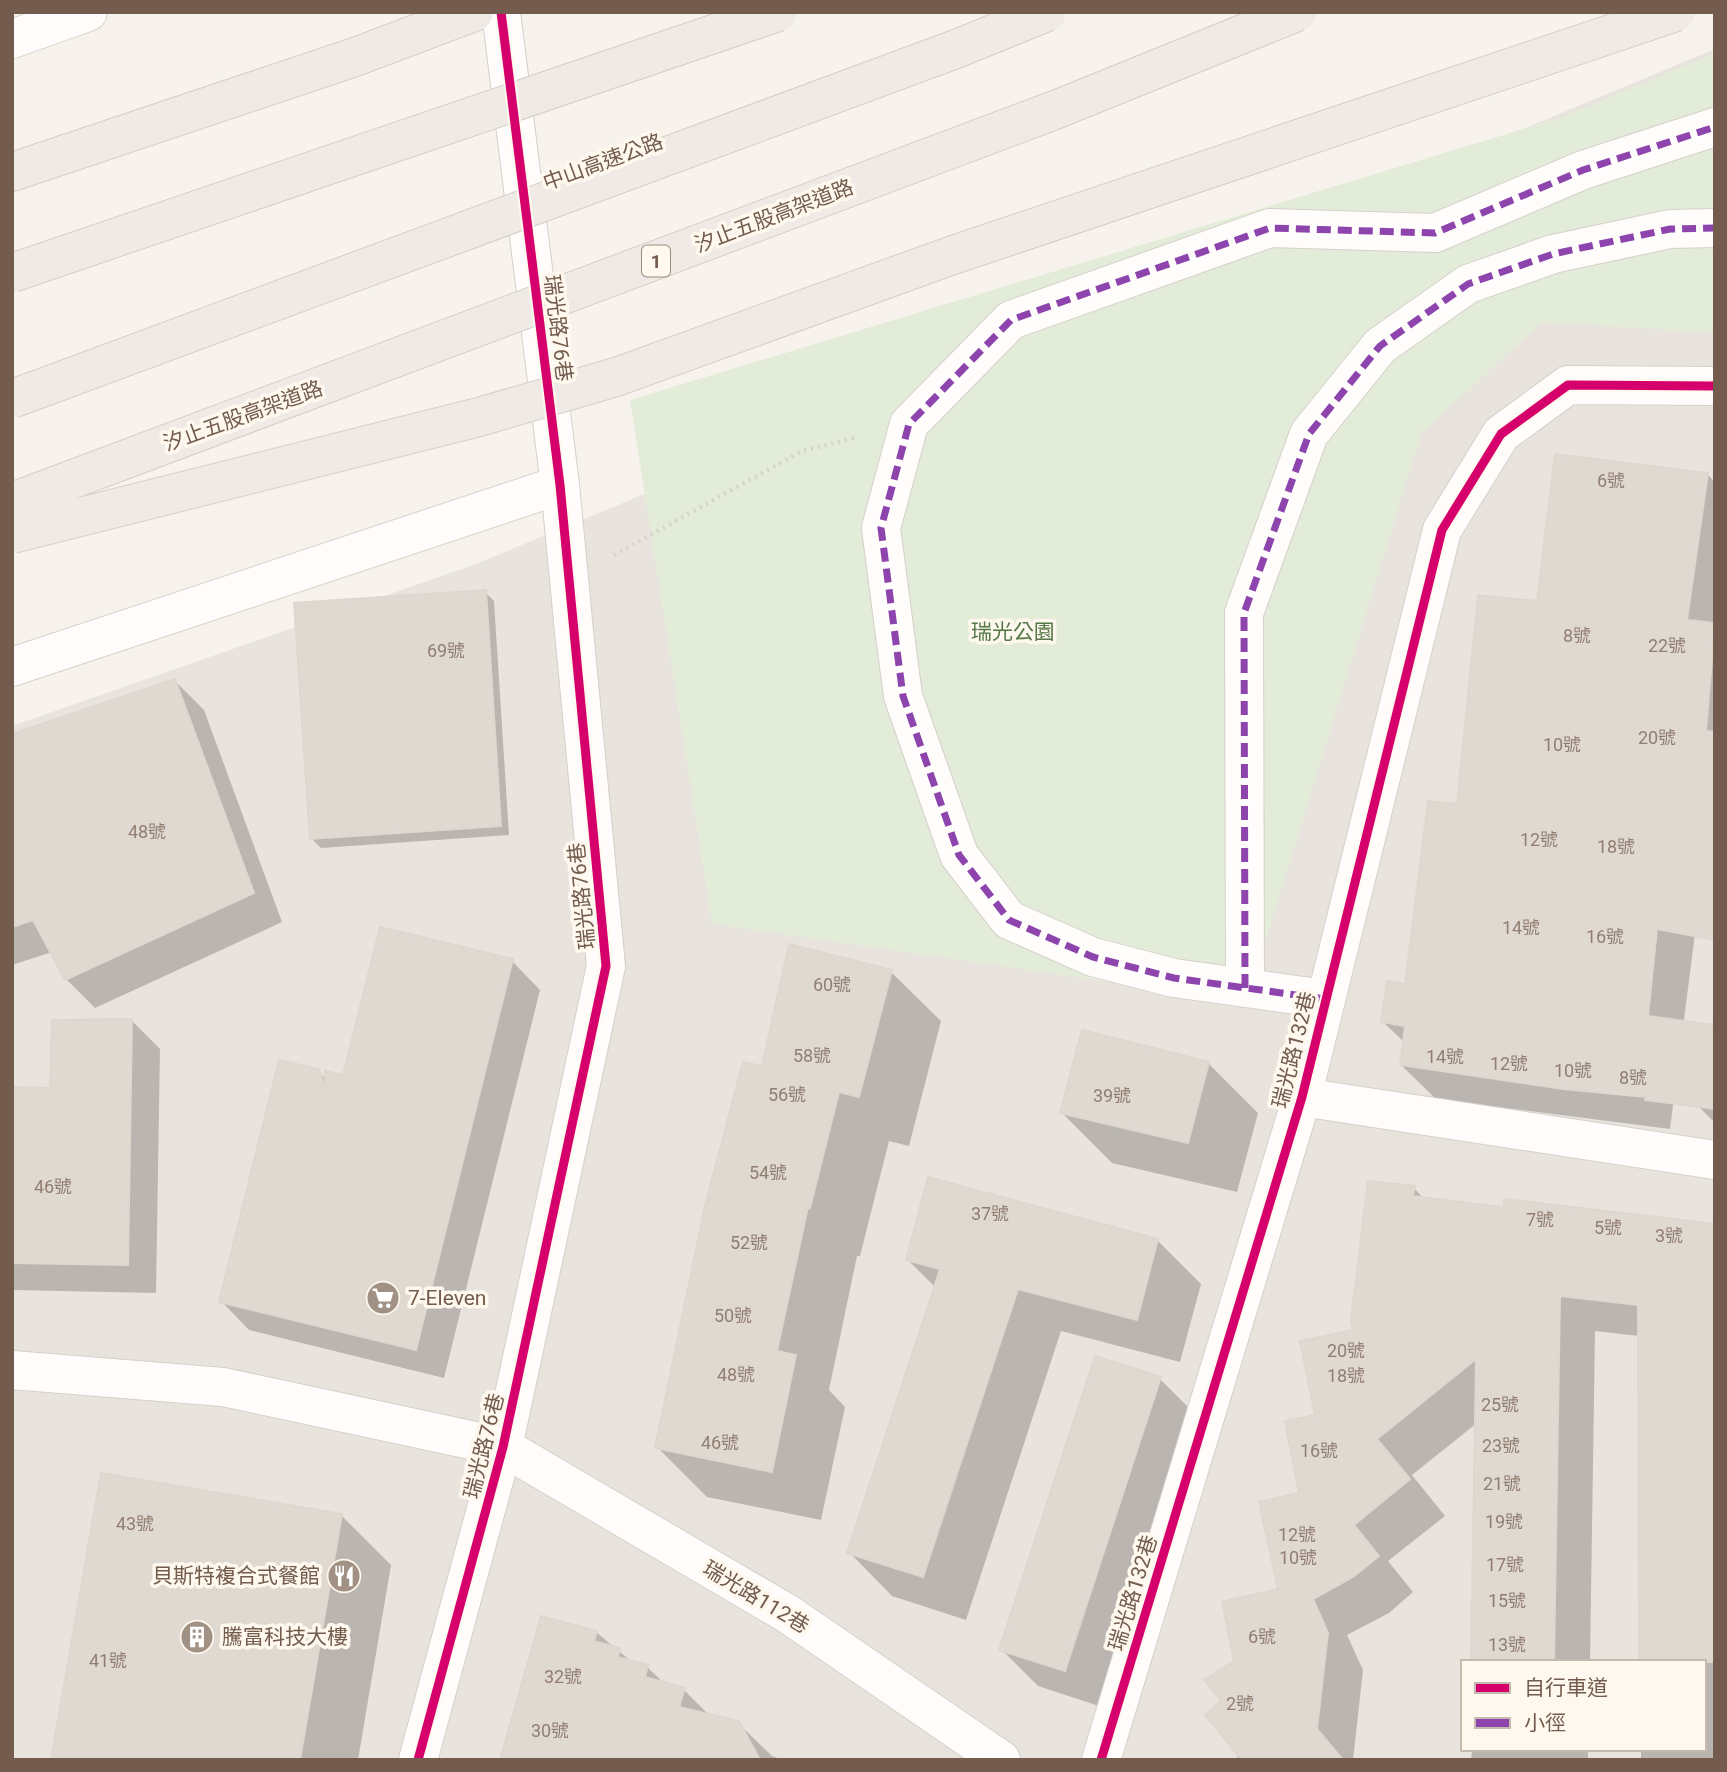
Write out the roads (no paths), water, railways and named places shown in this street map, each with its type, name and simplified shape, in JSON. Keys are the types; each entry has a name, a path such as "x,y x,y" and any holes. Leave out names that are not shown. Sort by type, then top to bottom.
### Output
{"highway":[{"path":"12,172 341,61 474,12"},
{"path":"12,272 778,12"},
{"name":"中山高速公路","path":"12,399 943,54 1046,12"},
{"name":"汐止五股高架道路","path":"12,502 1055,110 1297,12"},
{"path":"12,534 479,417 615,377 953,255 1675,12"}],"street":[{"path":"12,39 88,12"},
{"name":"瑞光路76巷","path":"418,1760 503,1447 606,966 560,485 500,12"},
{"path":"1325,999 1174,978 1093,957 1009,920 959,855 903,696 881,528 909,424 1011,320 1270,228 1435,233 1583,170 1715,127"},
{"path":"1245,988 1244,613 1309,434 1380,346 1468,284 1553,254 1670,229 1715,228"},
{"name":"瑞光路132巷","path":"1101,1760 1302,1097 1442,530 1501,434 1568,385 1715,386"},
{"path":"12,667 560,485"},
{"path":"1302,1097 1715,1160"},
{"name":"瑞光路112巷","path":"12,1370 223,1387 503,1447 788,1614 1001,1760"}],"place":[{"name":"7-Eleven","path":"383,1298"},
{"name":"貝斯特複合式餐館","path":"344,1576"},
{"name":"騰富科技大樓","path":"197,1637"}],"park label":[{"name":"瑞光公園","path":"1013,632"}]}
